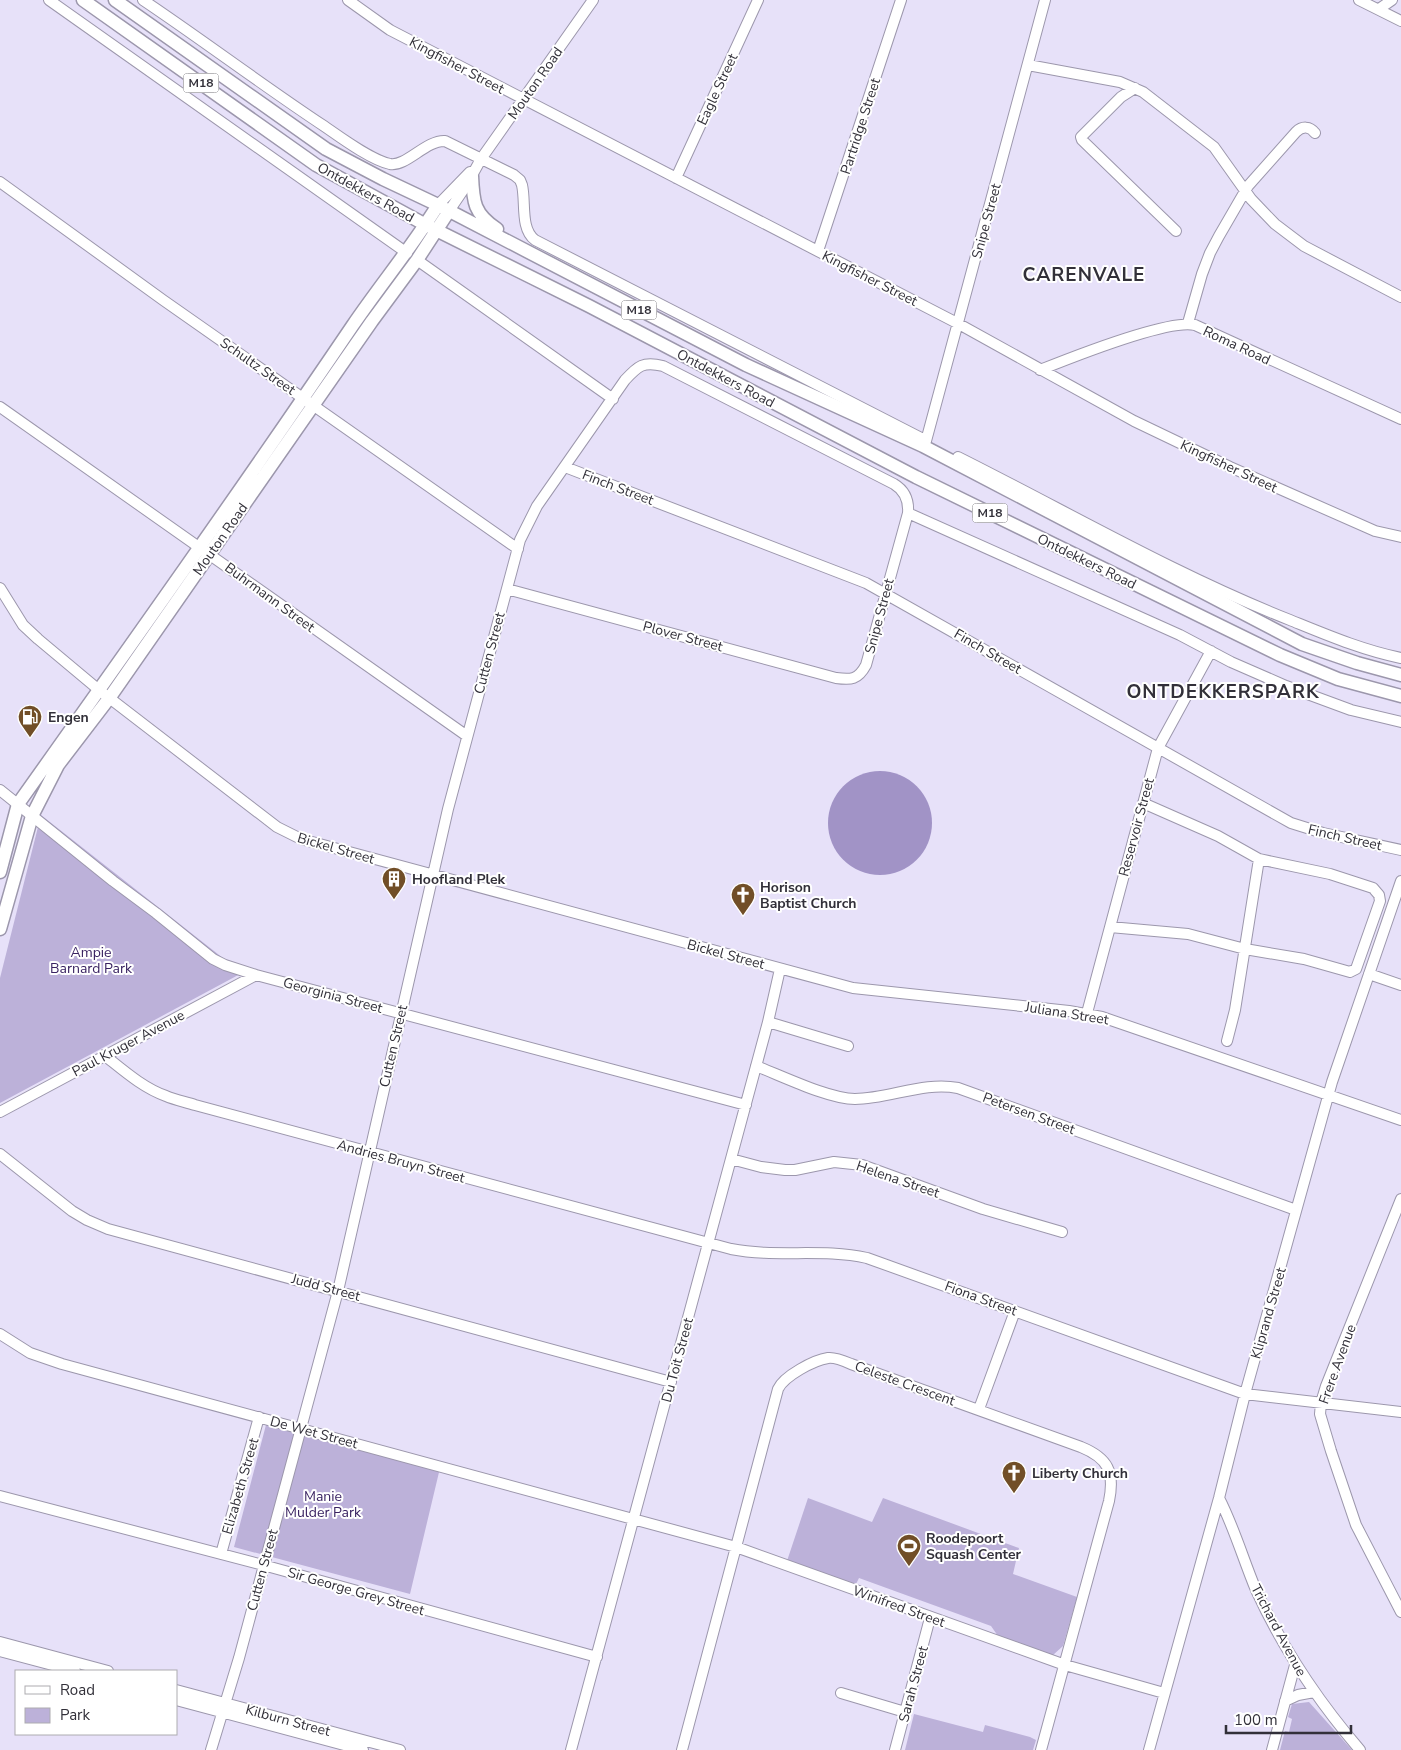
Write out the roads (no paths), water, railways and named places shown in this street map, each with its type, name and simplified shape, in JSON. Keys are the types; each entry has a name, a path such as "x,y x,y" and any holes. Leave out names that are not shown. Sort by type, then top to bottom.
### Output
{"main road":[{"name":"Ontdekkers Road","path":"83,0 316,164 431,228 589,306 916,477 1280,655 1338,678 1401,696"},
{"name":"Ontdekkers Road","path":"115,0 326,149 383,179 444,208 746,365 923,446 1302,644 1356,663 1401,675"},
{"path":"476,167 474,202 480,216 533,254"},
{"name":"Mouton Road","path":"0,929 32,816 58,765 110,697 205,551 309,402 372,322 444,208"},
{"name":"Mouton Road","path":"0,872 18,804 99,690 205,551"}],"street":[{"name":"Ontdekkers Road","path":"49,0 613,399"},
{"path":"143,0 320,123 383,161 390,164 398,163 434,143 441,141 451,143 476,167 514,175 520,180 523,189 527,229 530,236 535,240 1200,581 1321,633 1367,650 1401,658"},
{"name":"Kingfisher Street","path":"348,0 390,30 523,101 957,323 1134,421 1230,467 1375,531 1401,538"},
{"name":"Mouton Road","path":"444,208 476,167 593,0"},
{"name":"Eagle Street","path":"676,178 758,0"},
{"name":"Partridge Street","path":"818,251 901,0"},
{"name":"Snipe Street","path":"926,441 1045,0"},
{"path":"1359,0 1401,20"},
{"path":"1379,9 1392,0"},
{"path":"1028,65 1120,82 1135,88 1170,112 1214,147 1263,212 1304,246 1401,297"},
{"path":"1135,88 1121,97 1081,137 1176,231"},
{"path":"1188,324 1210,253 1248,186 1296,132 1310,128 1315,133"},
{"name":"Schultz Street","path":"0,182 518,549"},
{"name":"Roma Road","path":"1040,370 1162,328 1188,324 1195,325 1401,419"},
{"name":"Ontdekkers Road","path":"634,371 645,364 663,366 894,484 901,489 906,498"},
{"name":"Cutten Street","path":"211,1750 239,1658 338,1291 432,874 520,540 537,506 634,371"},
{"name":"Buhrmann Street","path":"0,407 467,736"},
{"name":"Finch Street","path":"565,467 857,579 886,593 1300,827 1323,834 1401,850"},
{"name":"Snipe Street","path":"860,676 866,666 908,512 906,498"},
{"name":"Ontdekkers Road","path":"908,512 1180,635 1231,662 1330,703 1365,714 1401,722"},
{"name":"Bickel Street","path":"0,588 23,625 38,639 99,690 283,831 301,839 780,968"},
{"name":"Plover Street","path":"507,589 836,678 848,679 860,676"},
{"name":"Reservoir Street","path":"1086,1013 1158,748 1211,651"},
{"name":"Georginia Street","path":"0,790 113,881 213,959 224,965 746,1105"},
{"path":"1110,927 1188,934 1245,949 1304,959 1350,972 1356,969 1380,901 1379,895 1373,888 1330,874 1258,859 1218,836 1143,802"},
{"path":"1227,1041 1236,1010 1258,859"},
{"name":"Kliprand Street","path":"1149,1750 1328,1095 1401,881"},
{"name":"Juliana Street","path":"780,968 867,990 1086,1013 1401,1120"},
{"name":"Du Toit Street","path":"571,1750 746,1105 780,968"},
{"path":"1369,974 1401,985"},
{"name":"Paul Kruger Avenue","path":"0,1112 256,975"},
{"path":"768,1022 848,1046"},
{"name":"Andries Bruyn Street","path":"104,1055 133,1078 165,1096 708,1243"},
{"name":"Petersen Street","path":"756,1066 810,1087 854,1099 940,1086 958,1088 1296,1210"},
{"name":"Judd Street","path":"0,1154 72,1211 108,1229 671,1382"},
{"name":"Helena Street","path":"731,1159 761,1167 785,1170 795,1170 834,1162 862,1165 983,1209 1062,1232"},
{"name":"Frere Avenue","path":"1401,1199 1330,1378 1321,1403 1320,1414 1356,1525 1401,1612"},
{"name":"Fiona Street","path":"708,1243 754,1253 840,1254 867,1258 1245,1394 1401,1412"},
{"path":"979,1409 1015,1311"},
{"name":"De Wet Street","path":"0,1334 20,1348 45,1359 634,1518"},
{"name":"Celeste Crescent","path":"682,1750 778,1389 790,1376 824,1359 836,1359 979,1409 1093,1452 1103,1461 1111,1475 1112,1484 1109,1500 1040,1750"},
{"name":"Elizabeth Street","path":"221,1554 259,1417"},
{"name":"Sir George Grey Street","path":"0,1496 263,1565 597,1657"},
{"name":"Trichard Avenue","path":"1219,1498 1229,1517 1257,1591 1295,1665 1360,1750"},
{"name":"Winifred Street","path":"634,1518 736,1547 1065,1665 1164,1693"},
{"name":"Sarah Street","path":"895,1750 930,1618"},
{"path":"0,1642 56,1661 73,1670"},
{"path":"0,1651 103,1670"},
{"path":"1272,1750 1295,1665"},
{"name":"Kilburn Street","path":"178,1691 223,1708 363,1747 400,1750"},
{"path":"1286,1701 1298,1694 1314,1692"},
{"path":"841,1693 905,1712"},
{"name":"Kilburn Street","path":"178,1700 223,1708"}],"place":[{"name":"Engen","path":"30,738"},
{"name":"Hoofland Plek","path":"394,900"},
{"name":"Horison Baptist Church","path":"743,916"},
{"name":"Liberty Church","path":"1014,1494"},
{"name":"Roodepoort Squash Center","path":"909,1567"}],"district":[{"name":"CARENVALE","path":"1084,274"},
{"name":"ONTDEKKERSPARK","path":"1223,691"}],"park label":[{"name":"Ampie Barnard Park","path":"91,960"},
{"name":"Manie Mulder Park","path":"323,1504"}]}
